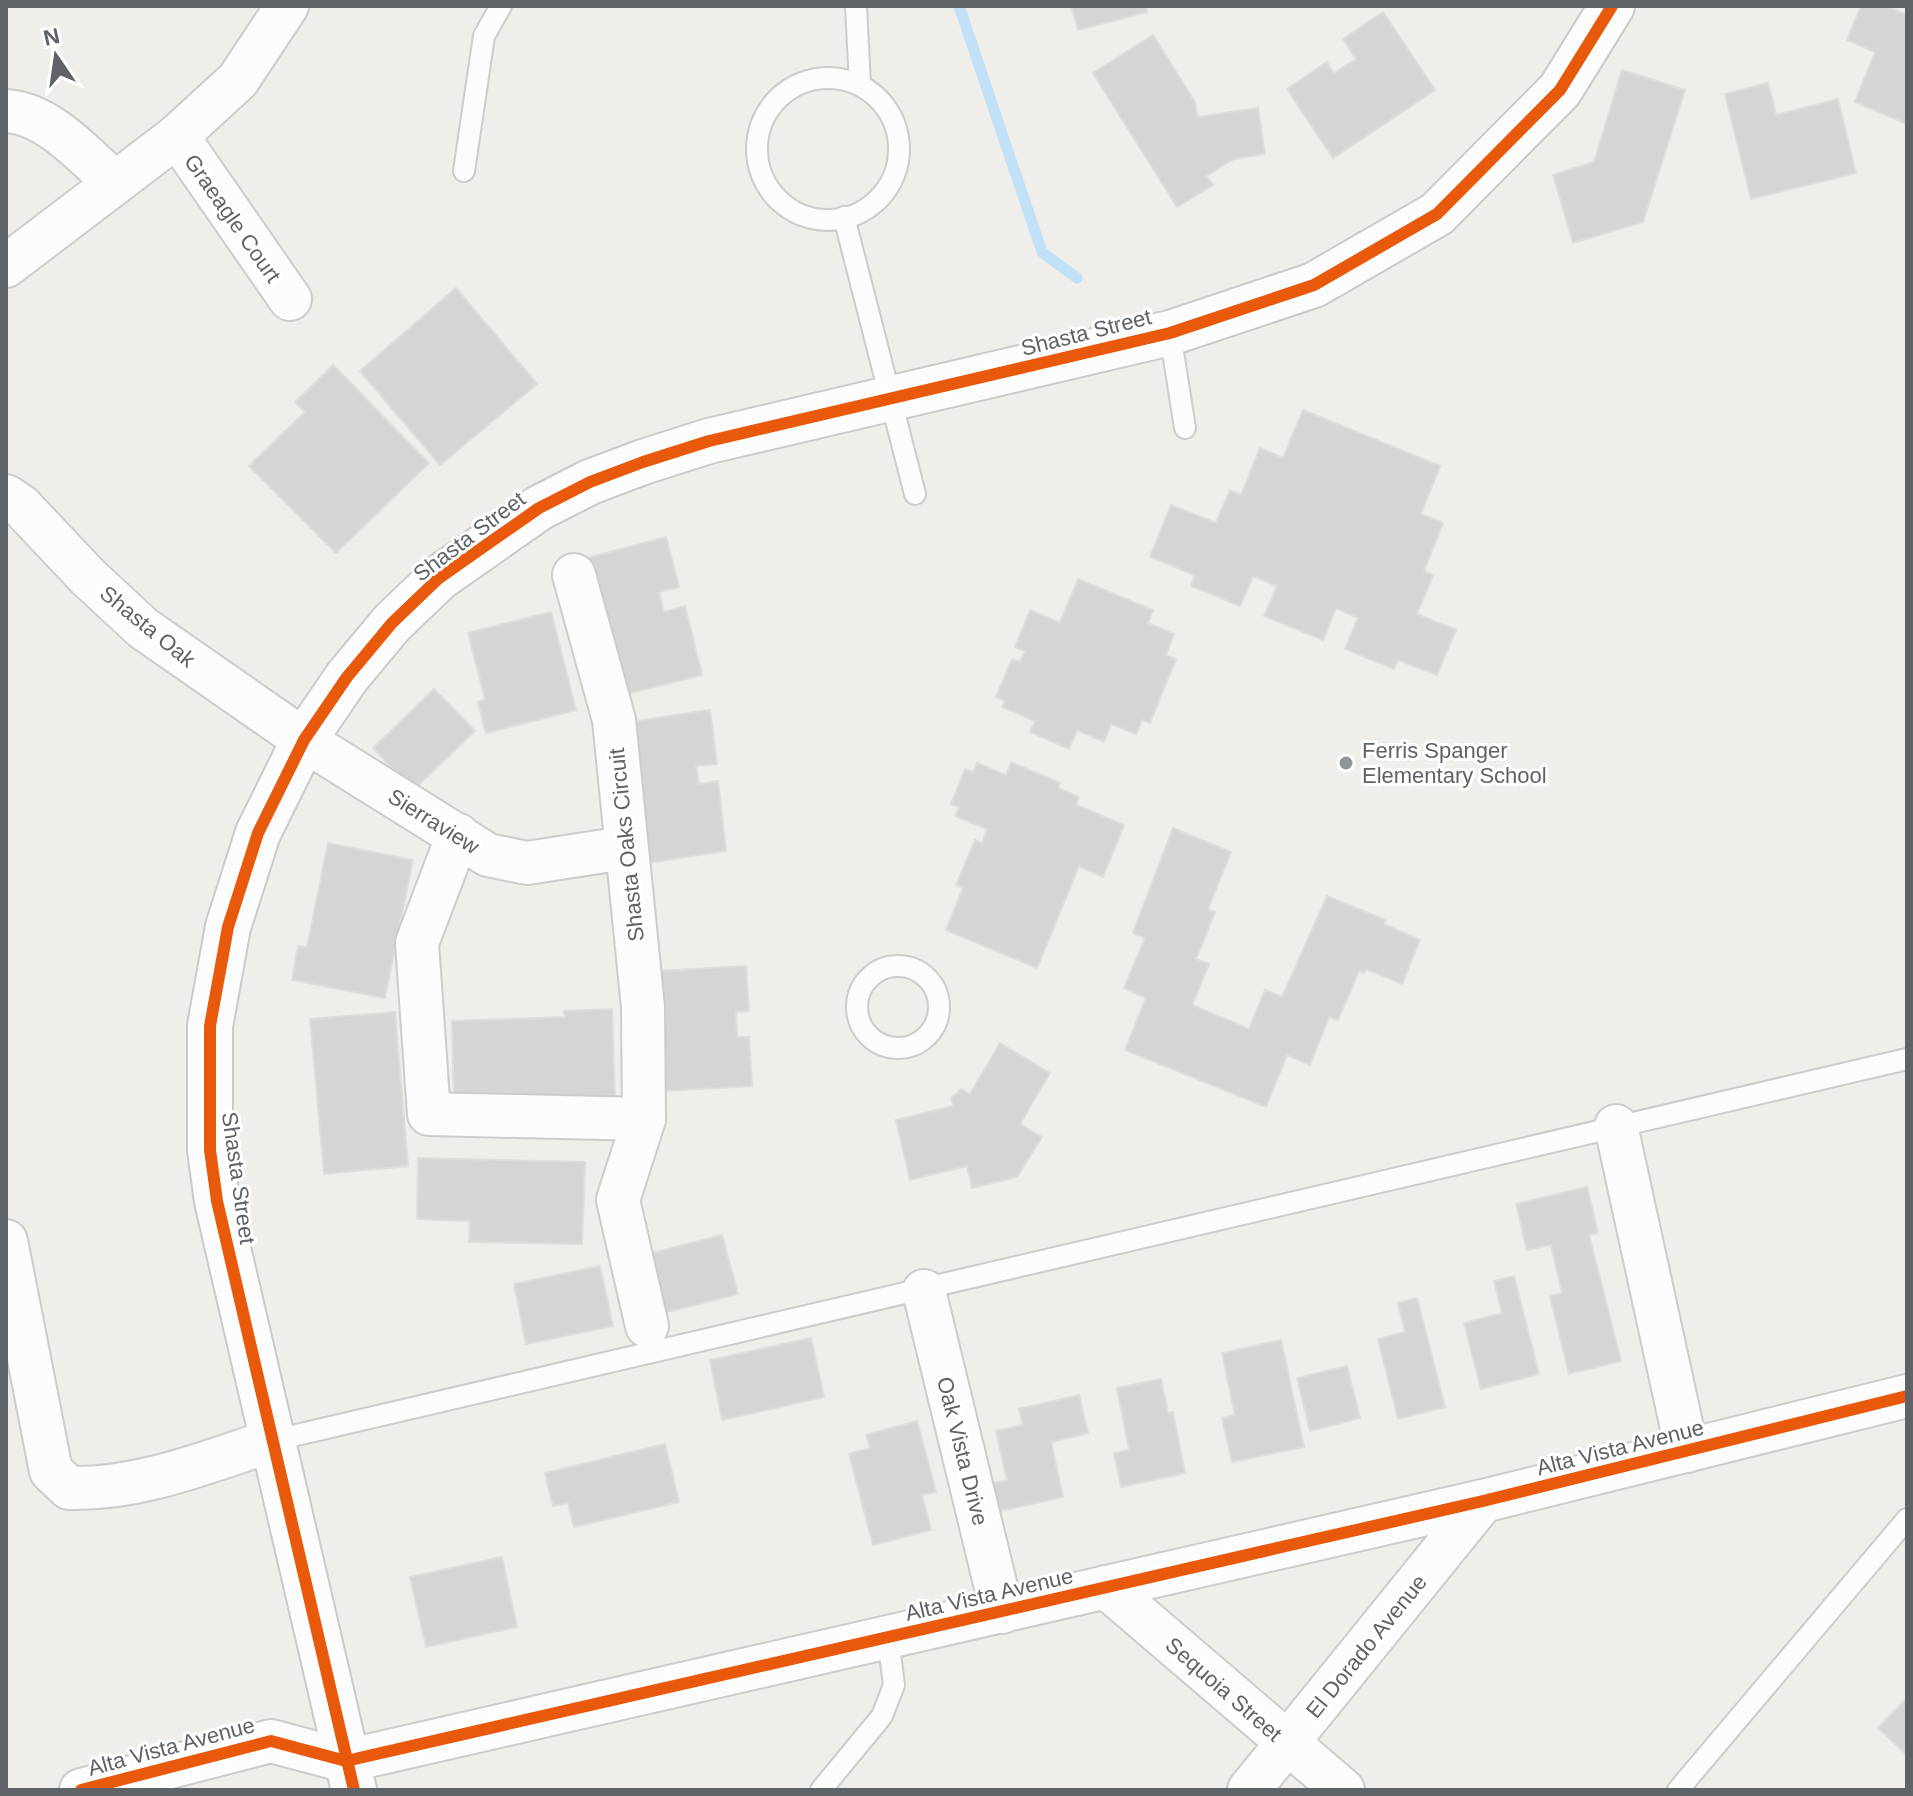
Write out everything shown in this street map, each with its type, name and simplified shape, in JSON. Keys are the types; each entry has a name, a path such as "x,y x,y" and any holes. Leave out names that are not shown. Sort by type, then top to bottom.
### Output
{"street":[{"path":"6,264 177,136 238,80 287,6"},
{"name":"Shasta Street","path":"350,1776 217,1201 210,1150 210,1026 217,972 242,880 258,833 304,740 347,677 392,623 439,578 539,508 590,482 709,441 1170,333 1314,285 1437,214 1560,90 1612,6"},
{"path":"6,111 26,112 74,146 115,183"},
{"name":"Graeagle Court","path":"177,136 290,299"},
{"name":"Shasta Oak","path":"6,496 21,506 88,577 143,628 304,740"},
{"name":"Shasta Oaks Circuit","path":"574,575 614,720 624,848 643,1007 644,1119 618,1200 647,1326"},
{"name":"Sierraview","path":"304,740 488,855 527,863 624,848"},
{"path":"458,835 417,943 429,1114 644,1119"},
{"path":"1616,1126 1687,1451"},
{"path":"6,1241 51,1471 69,1488 100,1489 187,1468 271,1441"},
{"name":"Oak Vista Drive","path":"924,1291 1002,1612"},
{"name":"Alta Vista Avenue","path":"81,1790 271,1741 350,1776 888,1638 1483,1501 1907,1396"},
{"name":"El Dorado Avenue","path":"1249,1790 1483,1501"},
{"name":"Sequoia Street","path":"1106,1587 1343,1790"}],"lane":[{"path":"464,171 484,36 501,6"},
{"path":"856,6 860,85"},
{"path":"838,79 860,85 879,99 892,118 899,139 898,163 890,185 875,203 844,217 810,218 789,209 772,193 761,173 757,149 767,115 791,88 813,80 838,79"},
{"path":"844,217 915,494"},
{"path":"1170,333 1185,428"},
{"path":"903,966 918,971 930,982 938,996 939,1012 934,1027 923,1040 893,1048 877,1043 865,1032 858,1018 857,1002 862,987 872,974 887,967 903,966"},
{"path":"271,1441 924,1291 1907,1059"},
{"path":"1678,1790 1907,1519"},
{"path":"821,1790 882,1716 894,1685 888,1638"}],"building":[{"path":"1071,6 1146,6 1147,12 1078,30"},
{"path":"1861,6 1886,6 1907,15 1907,124 1855,102 1875,52 1847,40"},
{"path":"1383,12 1435,90 1333,158 1287,89 1327,62 1334,73 1356,59 1343,39"},
{"path":"1153,35 1195,102 1197,117 1258,108 1265,154 1234,159 1206,176 1213,185 1177,207 1093,73"},
{"path":"1622,70 1685,90 1643,222 1573,243 1553,175 1594,162"},
{"path":"1768,83 1776,115 1838,99 1856,173 1751,199 1725,94"},
{"path":"456,288 537,384 440,465 360,371"},
{"path":"333,365 429,463 336,553 249,466 305,412 295,402"},
{"path":"1303,410 1440,466 1421,514 1443,523 1424,571 1433,575 1417,614 1456,630 1437,675 1398,660 1394,669 1345,649 1358,618 1336,608 1323,640 1264,616 1277,586 1253,576 1240,606 1191,586 1195,575 1150,557 1171,505 1216,523 1230,490 1241,495 1260,448 1283,458"},
{"path":"666,537 679,587 659,592 664,612 685,606 702,675 615,697 580,560"},
{"path":"1078,579 1153,610 1148,623 1174,634 1166,655 1176,659 1150,723 1142,720 1136,734 1111,724 1104,742 1077,730 1069,749 1030,732 1035,721 1002,707 1005,701 996,697 1012,659 1020,662 1025,651 1015,647 1030,610 1060,623"},
{"path":"551,612 576,710 486,733 478,702 485,699 468,633"},
{"path":"434,689 475,731 413,790 373,748"},
{"path":"710,710 717,764 696,766 699,784 718,781 726,851 641,864 622,723"},
{"path":"1011,762 1060,783 1058,788 1079,797 1076,805 1124,825 1103,877 1079,866 1037,968 946,930 963,888 956,885 975,840 982,843 987,829 955,816 959,807 951,804 965,769 973,772 977,763 1006,775"},
{"path":"1173,828 1231,852 1208,909 1215,912 1196,959 1209,964 1192,1005 1249,1029 1265,990 1282,997 1327,896 1386,920 1384,924 1420,940 1402,984 1366,969 1364,973 1359,971 1338,1020 1329,1017 1310,1065 1287,1055 1266,1107 1125,1050 1146,998 1124,988 1145,938 1133,933"},
{"path":"328,843 413,860 385,998 292,980 298,946 307,947"},
{"path":"746,966 749,1011 736,1012 737,1037 749,1037 752,1086 664,1091 658,971"},
{"path":"612,1009 615,1097 454,1102 452,1021 565,1017 564,1011"},
{"path":"395,1012 408,1166 324,1174 310,1019"},
{"path":"1000,1043 1050,1073 1020,1124 1042,1137 1017,1177 972,1188 967,1166 910,1180 896,1120 953,1106 951,1098 961,1089 970,1094"},
{"path":"418,1158 585,1162 582,1244 469,1242 470,1221 417,1219"},
{"path":"1587,1187 1598,1233 1589,1235 1621,1361 1569,1374 1550,1296 1562,1293 1551,1245 1527,1250 1516,1204"},
{"path":"722,1235 738,1294 656,1315 641,1256"},
{"path":"600,1266 613,1326 526,1344 514,1284"},
{"path":"1514,1276 1539,1374 1481,1389 1464,1323 1502,1313 1494,1281"},
{"path":"1417,1298 1445,1407 1398,1419 1378,1339 1405,1332 1398,1303"},
{"path":"811,1338 824,1397 722,1420 710,1360"},
{"path":"1281,1340 1304,1447 1232,1462 1222,1418 1235,1415 1222,1353"},
{"path":"1347,1366 1360,1418 1310,1431 1297,1378"},
{"path":"1161,1379 1168,1413 1173,1412 1185,1473 1121,1487 1114,1453 1129,1450 1117,1388"},
{"path":"1079,1395 1088,1433 1051,1442 1063,1497 996,1512 990,1484 1007,1480 996,1431 1023,1425 1019,1409"},
{"path":"917,1421 936,1492 922,1495 931,1530 873,1545 849,1454 870,1448 866,1435"},
{"path":"665,1444 679,1502 574,1527 568,1503 553,1506 545,1473"},
{"path":"502,1557 517,1627 426,1647 410,1577"},
{"path":"1907,1698 1907,1755 1878,1728"}],"waterway":[{"path":"959,6 1042,252 1077,278"}],"cycle path":[{"path":"354,1790 217,1201 210,1150 210,1026 228,927 258,833 304,740 347,677 392,623 439,578 539,508 590,482 709,441 1170,333 1314,285 1437,214 1560,90 1612,6"},
{"path":"81,1790 271,1741 346,1761 1483,1501 1907,1396"}],"place":[{"name":"Ferris Spanger Elementary School","path":"1346,763"}]}
